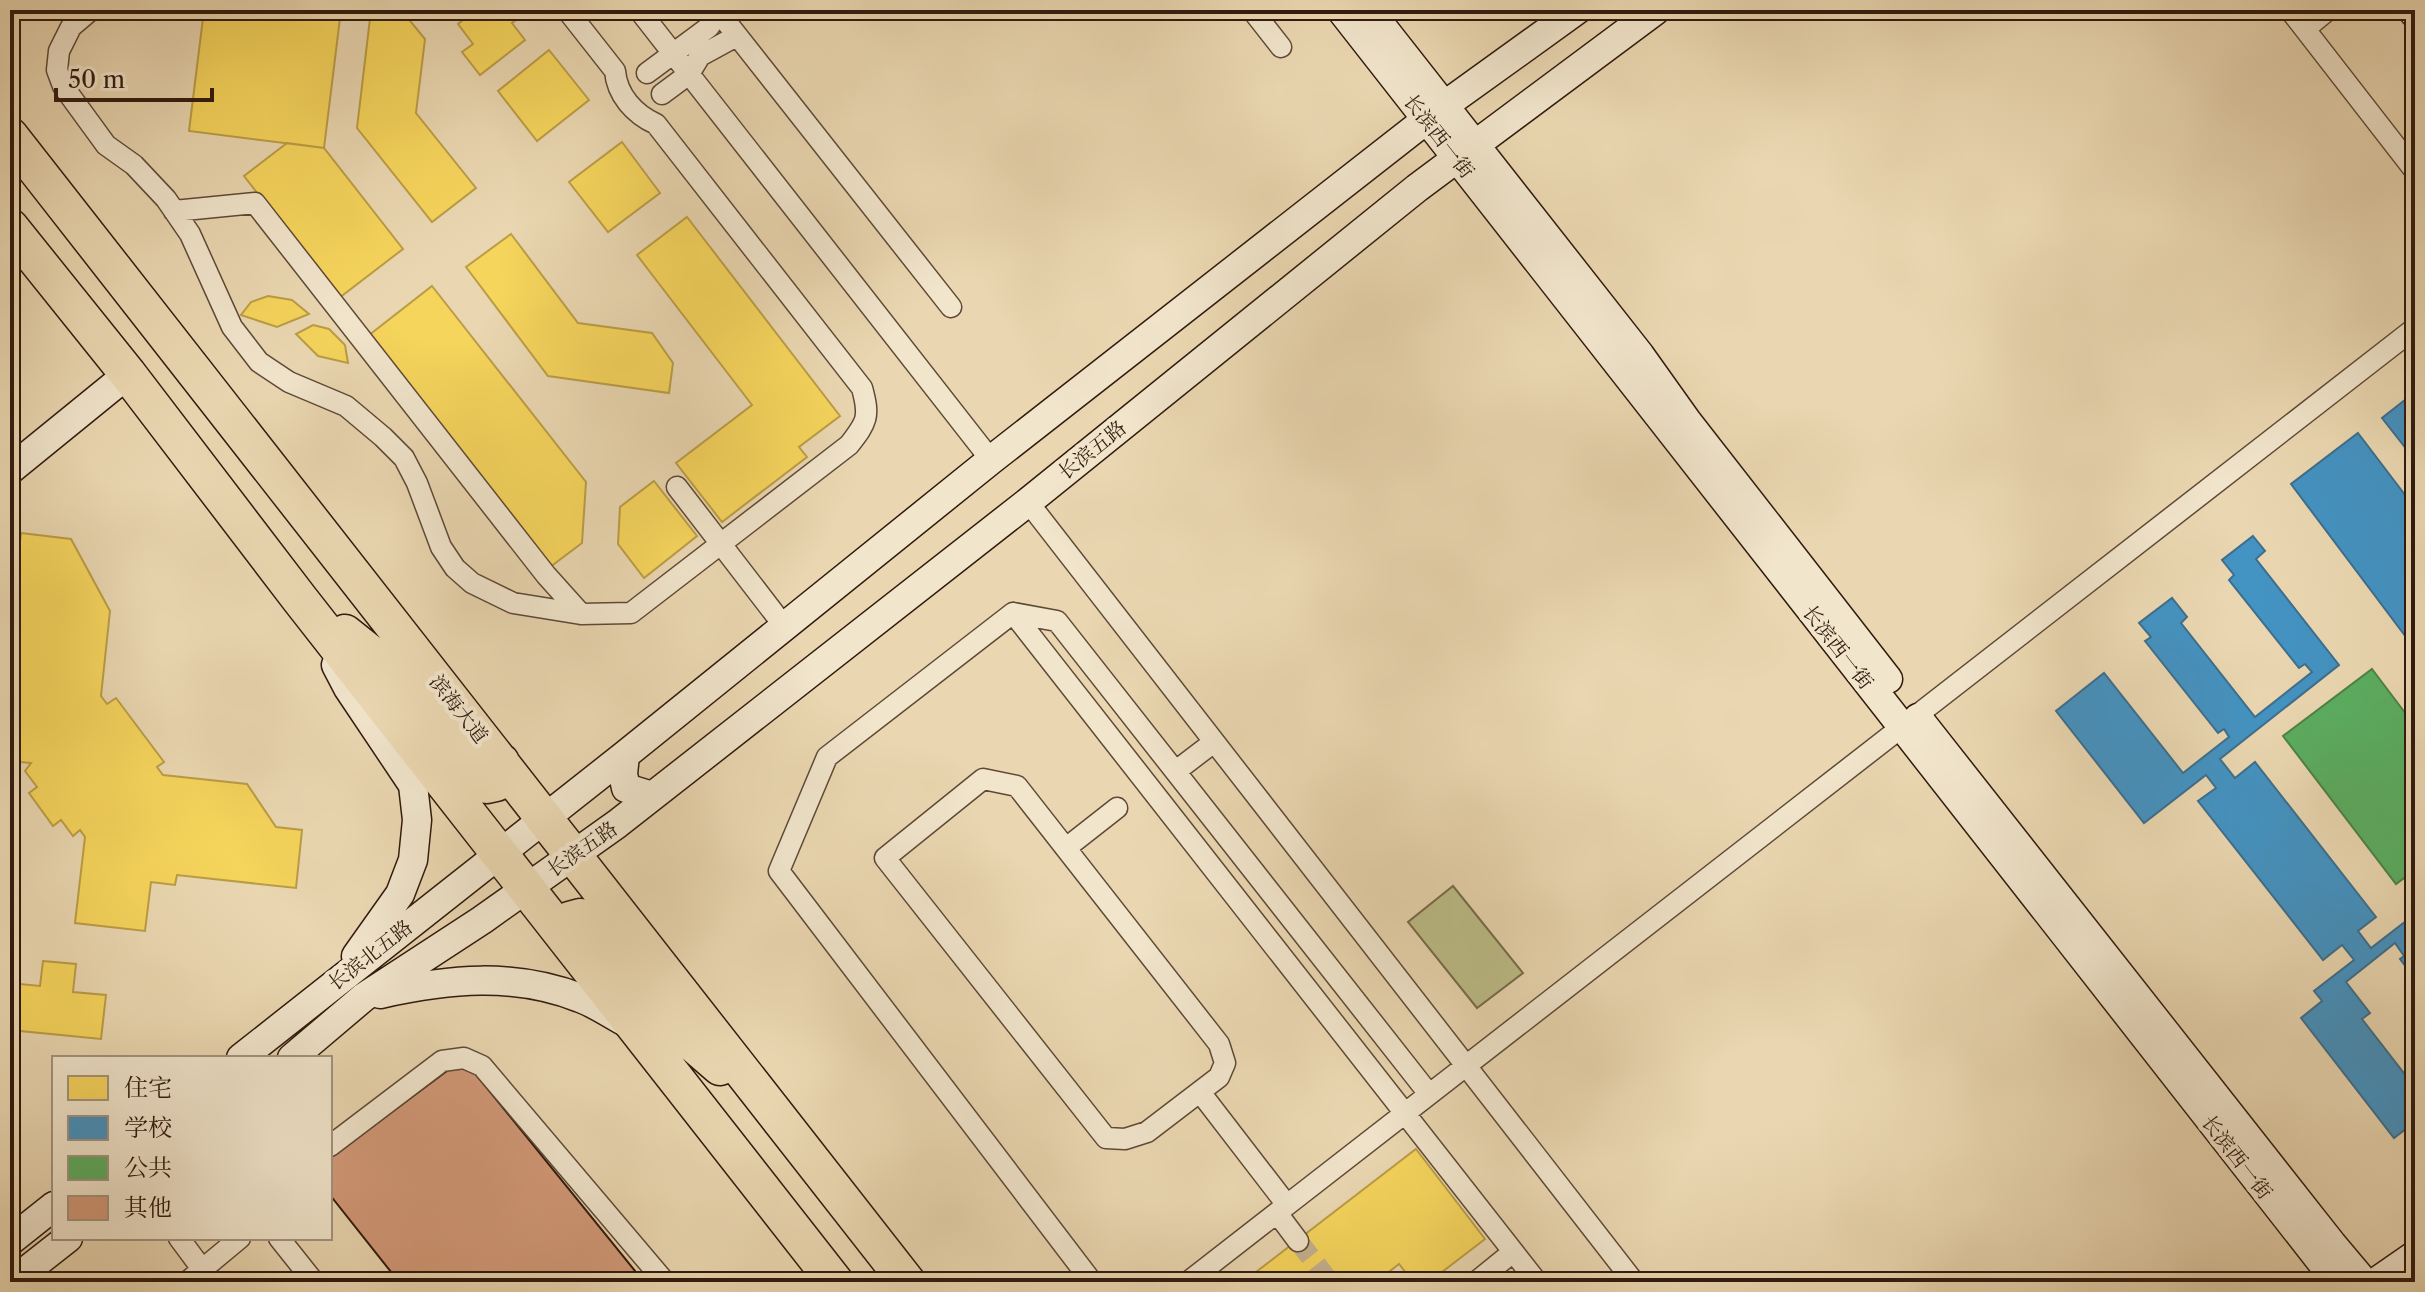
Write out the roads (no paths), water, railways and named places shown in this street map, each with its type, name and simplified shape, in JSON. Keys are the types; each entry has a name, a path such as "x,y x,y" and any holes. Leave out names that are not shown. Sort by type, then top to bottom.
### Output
{"highway":[{"name":"滨海大道","path":"10,136 907,1282"},
{"path":"10,227 128,374 299,598 835,1282"},
{"path":"299,598 390,669 477,779 487,785 496,783 501,762"},
{"path":"571,944 567,929 569,920 580,917 590,921 668,1022 779,1118"}],"street":[{"path":"91,10 71,27 59,51 57,70 63,86 106,145 134,165 174,211 190,234 232,327 259,362 289,382 346,406 404,458 417,483 441,547 455,568 472,583 513,603 581,614 631,613 849,445 863,427 868,408 862,388 656,124 629,104 616,80 615,71 567,10"},
{"path":"639,10 991,460"},
{"path":"647,73 709,27 716,10"},
{"path":"716,10 951,307"},
{"path":"1252,10 1281,47"},
{"name":"长滨西一街","path":"1341,10 1436,113"},
{"name":"长滨西一街","path":"1369,10 1436,113 1910,723 2337,1282"},
{"path":"500,853 991,460 1436,113 1577,10"},
{"name":"长滨五路","path":"527,888 652,796 1028,502 1466,152 1656,10"},
{"path":"2290,10 2415,171"},
{"path":"2305,29 2328,10"},
{"path":"662,94 689,74 700,56 722,42 733,38 741,41"},
{"path":"615,71 628,69 647,73 662,94 663,112 656,124"},
{"path":"174,211 255,203 546,575 581,614"},
{"path":"1188,1282 2415,328"},
{"path":"10,470 128,374"},
{"path":"677,487 784,626"},
{"path":"1028,502 1634,1282"},
{"path":"299,598 348,688 413,785 417,820 413,860 400,894 343,976"},
{"path":"1013,613 1537,1282"},
{"path":"1092,1282 779,871 827,757 1013,613 1057,621 1429,1094"},
{"name":"长滨西一街","path":"1910,723 2364,1282"},
{"path":"1176,771 1214,742"},
{"path":"625,755 623,774 626,788 652,796"},
{"path":"983,779 1017,786 1066,848 1219,1044 1225,1063 1219,1077 1200,1092 1147,1132 1125,1139 1106,1138 885,858 983,779"},
{"path":"1066,848 1117,808"},
{"name":"长滨北五路","path":"243,1056 500,853"},
{"name":"长滨北五路","path":"294,1056 364,997 527,888"},
{"path":"364,997 437,982 491,980 535,986 581,998 637,1029"},
{"path":"332,1144 442,1061 464,1058 482,1066 665,1282"},
{"path":"1200,1092 1282,1209 1298,1241"},
{"path":"10,1241 52,1208"},
{"path":"12,1282 65,1240"},
{"path":"180,1240 195,1276 238,1240"},
{"path":"281,1240 314,1282"},
{"path":"1476,1282 1513,1252"},
{"path":"2376,1282 2415,1255"}],"tunnel":[{"path":"1298,1241 1330,1282"}]}
